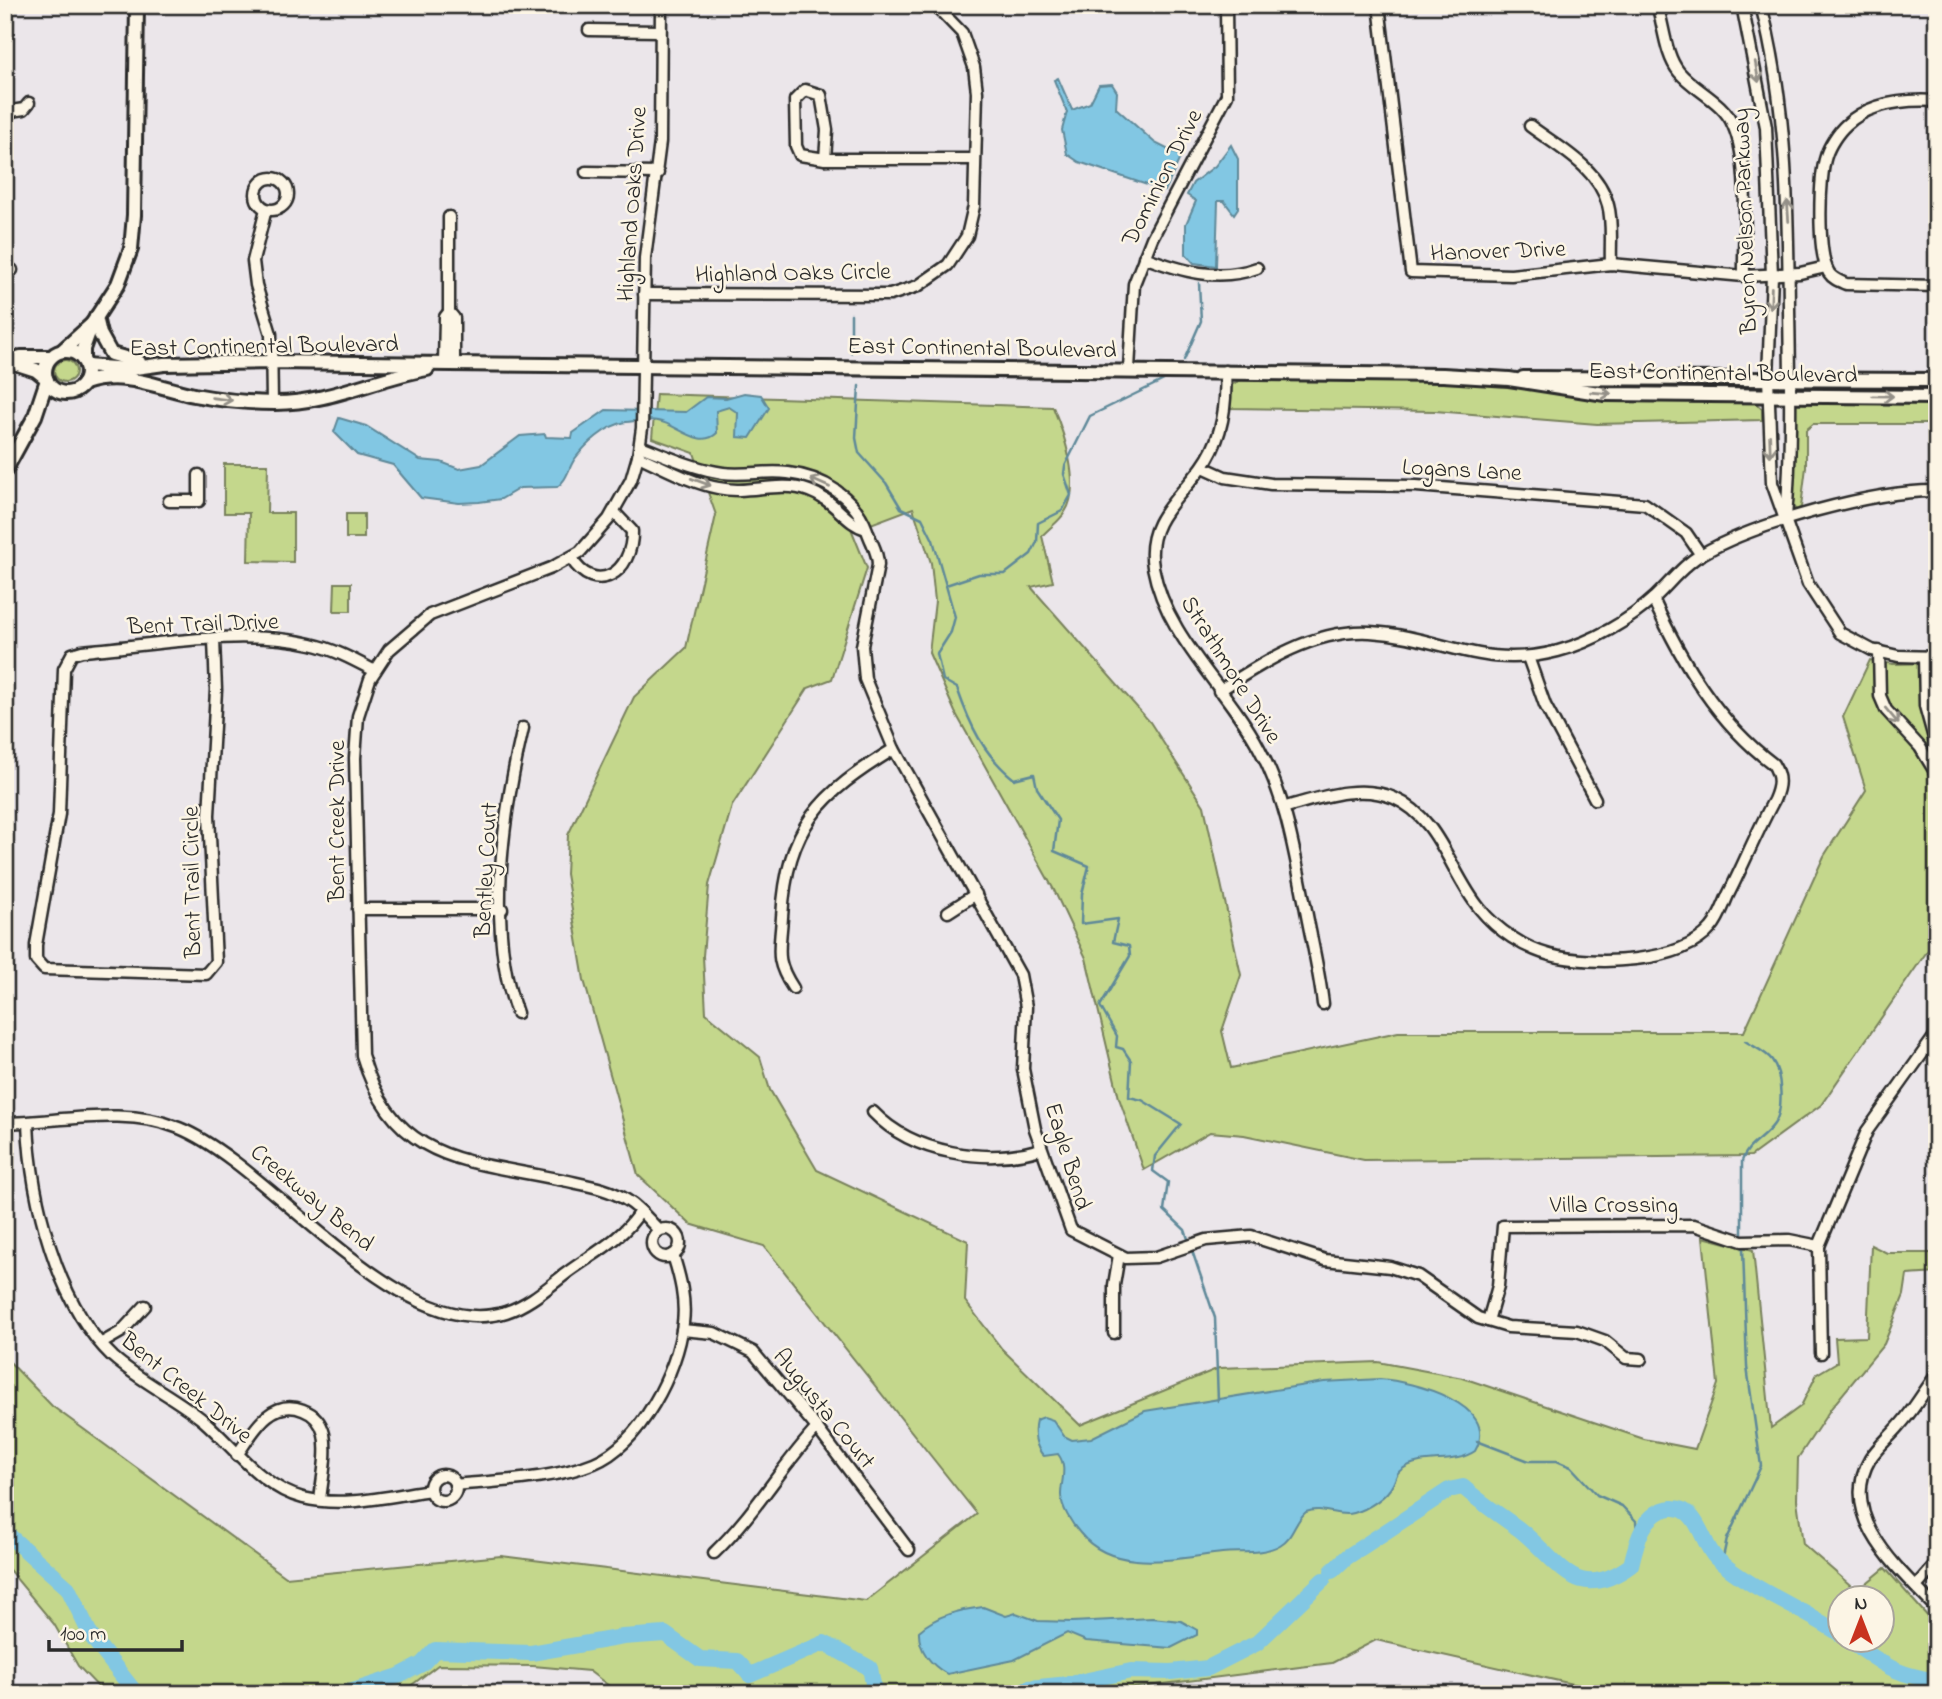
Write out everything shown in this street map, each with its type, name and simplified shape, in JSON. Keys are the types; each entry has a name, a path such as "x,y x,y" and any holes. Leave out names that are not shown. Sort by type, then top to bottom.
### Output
{"main road":[{"path":"84,383 83,349 94,320 118,284 131,249 134,215 136,5"},
{"path":"5,471 35,416 46,379 46,366 94,320"},
{"path":"94,320 111,354 128,361 163,364"},
{"path":"8,360 74,353 85,363"},
{"path":"8,360 36,370 54,389 66,393"},
{"name":"East Continental Boulevard","path":"85,363 128,369 163,364 271,362 1443,374 1509,379 1605,394 1937,397"},
{"path":"35,416 42,413 56,396 76,390 84,383 101,377 126,378 204,397 272,403 348,392 398,375 449,363"},
{"name":"East Continental Boulevard","path":"1509,379 1790,377 1937,380"}],"street":[{"name":"Highland Oaks Drive","path":"642,364 648,229 658,173 661,5"},
{"name":"Highland Oaks Circle","path":"644,294 880,295 918,286 948,265 967,236 976,182 974,159 977,92 974,67 962,33 935,5"},
{"name":"Dominion Drive","path":"1129,369 1130,306 1134,284 1144,257 1227,95 1226,5"},
{"name":"Hanover Drive","path":"1379,5 1410,272 1511,275 1611,264 1744,276 1788,274 1826,267"},
{"path":"1657,5 1673,63 1687,80 1726,113 1733,124 1742,173 1744,276"},
{"name":"Byron Nelson Parkway","path":"1742,5 1766,127 1772,275 1769,377 1772,483 1808,584 1819,605 1840,633 1878,651 1898,656 1937,657"},
{"name":"Byron Nelson Parkway","path":"1761,5 1771,43 1782,125 1789,233 1790,395 1785,520"},
{"path":"589,30 660,31"},
{"path":"825,159 827,130 824,105 821,95 805,90 795,100 796,146 800,155 825,159 974,159"},
{"path":"1937,101 1886,104 1870,109 1843,127 1827,153 1824,164 1822,249 1826,267 1835,280 1846,284 1937,286"},
{"path":"5,112 24,109 29,103"},
{"path":"1530,126 1580,164 1604,191 1609,208 1611,264"},
{"path":"586,172 658,173"},
{"path":"266,209 253,261 256,285 271,334 272,403"},
{"path":"449,217 449,312 454,318 449,363"},
{"path":"1144,257 1168,266 1209,275 1228,275 1257,268"},
{"name":"Bent Creek Drive","path":"642,364 643,403 639,451 631,480 597,536 570,558 430,615 389,650 375,671 358,716 355,758 362,1055 379,1100 399,1128 417,1140 451,1155 604,1189 628,1200 659,1230"},
{"name":"Strathmore Drive","path":"1225,372 1224,411 1214,447 1203,467 1169,504 1155,527 1153,564 1159,589 1177,624 1219,691 1259,747 1286,807 1323,1004"},
{"path":"639,451 719,489 758,489 779,485 810,491 840,509 853,526 866,529"},
{"name":"Eagle Bend","path":"639,451 706,470 747,475 788,473 819,482 848,498 865,521 878,555 878,565 864,637 864,670 894,749 1020,975 1026,1007 1023,1069 1041,1149 1071,1230 1126,1258 1156,1257 1206,1240 1251,1236 1325,1260 1390,1267 1418,1276 1478,1318 1508,1327 1577,1331 1605,1341 1626,1358 1641,1359"},
{"name":"Logans Lane","path":"1203,467 1225,477 1271,484 1416,486 1646,504 1686,533 1701,555"},
{"path":"169,501 199,501 199,475"},
{"path":"1219,691 1261,664 1311,641 1368,631 1424,640 1451,650 1499,659 1528,657 1586,641 1631,616 1701,555 1785,520 1895,494 1937,491"},
{"path":"570,558 578,569 591,576 610,576 625,566 632,546 632,531 614,512"},
{"path":"1286,807 1349,792 1376,792 1408,805 1434,832 1462,886 1482,912 1509,936 1549,955 1588,960 1639,958 1690,947 1712,927 1774,800 1779,788 1779,774 1773,764 1723,717 1696,681 1653,599"},
{"name":"Bent Trail Drive","path":"70,656 82,651 214,640 310,643 348,656 375,671"},
{"name":"Bent Trail Circle","path":"70,656 64,669 59,814 36,945 36,960 44,969 54,971 97,969 206,974 213,969 216,962 209,815 216,690 214,640"},
{"path":"1878,651 1880,696 1886,710 1920,747 1937,775"},
{"path":"1528,657 1545,705 1595,799"},
{"path":"1924,657 1925,706 1937,749"},
{"name":"Bentley Court","path":"517,1013 509,991 502,954 503,836 511,779 523,728"},
{"path":"793,988 779,967 783,893 794,851 811,817 833,790 847,777 894,749"},
{"path":"948,912 976,894"},
{"path":"358,909 502,909"},
{"path":"1821,1353 1819,1246 1867,1131 1937,1033"},
{"path":"873,1112 889,1129 963,1154 1017,1156 1041,1149"},
{"name":"Creekway Bend","path":"5,1124 136,1118 178,1128 216,1146 241,1164 347,1256 432,1306 464,1315 506,1312 532,1299 625,1231 640,1211"},
{"name":"Bent Creek Drive","path":"29,1123 35,1197 45,1235 78,1311 102,1343 132,1373 193,1412 237,1455 284,1491 320,1500 355,1501 430,1490"},
{"name":"Villa Crossing","path":"1488,1321 1498,1286 1503,1226 1694,1225 1742,1241 1789,1240 1819,1246"},
{"path":"668,1229 679,1238 679,1248 673,1255 664,1256 653,1248 653,1238 659,1230 668,1229"},
{"path":"456,1485 576,1469 610,1455 643,1423 654,1405 682,1330 681,1280 673,1255"},
{"path":"1114,1333 1114,1285 1119,1255"},
{"path":"102,1343 121,1332 145,1306"},
{"name":"Augusta Court","path":"682,1330 713,1333 753,1352 817,1429 909,1550"},
{"path":"1937,1374 1900,1426 1870,1458 1862,1493 1870,1530 1878,1546 1937,1609"},
{"path":"237,1455 273,1410 283,1406 309,1412 320,1423 324,1439 320,1500"},
{"path":"715,1553 760,1503 797,1450 817,1429"},
{"path":"440,1475 450,1478 456,1485 453,1497 445,1501 434,1498 430,1490 432,1480 440,1475"},
{"path":"1916,1587 1937,1563"}],"green space":[{"path":"65,360 73,363 76,371 73,379 65,382 57,379 54,371 57,363"},
{"path":"1246,377 1493,383 1591,398 1752,400 1762,409 1762,420 1597,424 1435,411 1230,408 1231,385"},
{"path":"656,394 1053,407 1070,460 1072,489 1065,512 1042,536 1053,582 1031,587 1150,722 1204,806 1241,975 1222,1031 1231,1068 1398,1032 1744,1032 1824,856 1866,790 1843,717 1870,660 1893,664 1937,663 1937,937 1821,1105 1751,1156 1364,1160 1244,1135 1210,1132 1144,1170 1119,1098 1086,958 1054,890 955,712 929,653 935,601 931,563 913,508 852,531 867,568 832,679 808,688 732,806 709,885 703,956 706,1013 760,1057 770,1090 817,1170 968,1241 965,1301 1002,1349 1080,1425 1219,1368 1378,1362 1463,1378 1644,1439 1695,1449 1718,1384 1703,1237 1753,1250 1771,1428 1801,1406 1817,1374 1837,1362 1835,1338 1867,1337 1871,1245 1887,1253 1937,1253 1937,1273 1907,1275 1904,1295 1884,1344 1832,1407 1798,1458 1797,1500 1803,1544 1849,1584 1826,1584 1826,1654 1896,1654 1896,1584 1866,1584 1885,1568 1937,1627 1937,1694 1617,1694 1376,1640 1332,1663 1083,1694 613,1694 613,1689 589,1671 533,1666 438,1665 400,1694 105,1694 78,1666 54,1624 5,1565 5,1357 52,1406 286,1577 501,1556 866,1601 977,1514 764,1246 690,1224 638,1175 584,980 566,874 568,835 634,697 686,648 716,515 694,453 652,438"},
{"path":"1801,401 1937,402 1937,424 1813,424 1806,430 1806,467 1801,507 1797,510 1790,505 1792,406"},
{"path":"224,464 268,464 267,513 293,513 293,562 248,561 249,513 224,513"},
{"path":"346,514 364,514 364,538 346,538"},
{"path":"335,583 351,583 351,611 334,611"}],"water":[{"path":"1058,78 1072,110 1090,103 1099,85 1112,84 1117,92 1116,108 1155,143 1181,156 1165,191 1079,162 1067,154 1062,130 1067,112 1054,80"},
{"path":"1231,145 1238,159 1238,208 1234,214 1224,201 1218,201 1216,266 1194,263 1186,254 1186,224 1196,201 1187,195 1193,183 1215,166"},
{"path":"744,393 761,395 769,408 750,438 737,437 738,413 729,407 716,411 717,433 703,439 658,421 626,422 611,427 590,442 574,460 557,487 520,488 501,499 479,502 459,503 421,498 393,465 357,455 334,432 339,418 366,426 420,460 441,462 459,469 481,465 520,436 545,434 546,437 572,438 573,433 606,410 686,412 706,397 726,398"},
{"path":"1380,1379 1431,1390 1465,1408 1476,1420 1480,1434 1475,1451 1458,1458 1409,1465 1398,1473 1382,1498 1359,1511 1348,1514 1318,1510 1306,1512 1285,1542 1266,1550 1147,1561 1110,1555 1094,1546 1070,1520 1061,1500 1061,1459 1058,1454 1044,1456 1036,1440 1036,1420 1044,1417 1053,1420 1064,1436 1072,1440 1091,1438 1145,1411 1324,1382"},
{"path":"983,1607 1006,1616 1016,1613 1038,1621 1152,1618 1181,1621 1197,1630 1197,1635 1171,1648 1086,1641 1067,1633 1014,1660 947,1674 927,1656 919,1638 919,1631 949,1614"}],"waterway":[{"path":"1184,360 1201,321 1199,283"},
{"path":"851,314 851,353"},
{"path":"946,585 979,574 1005,574 1031,554 1037,542 1038,523 1062,511 1071,495 1064,474 1065,466 1090,416 1168,378"},
{"path":"859,386 856,438 859,453 886,483 901,508 922,518 933,540 955,617 951,632 937,654 943,680 957,688 979,738 1003,769 1014,779 1034,774 1037,788 1058,820 1054,851 1089,866 1082,894 1081,924 1118,919 1113,942 1129,946 1130,956 1100,1006 1117,1036 1116,1047 1123,1049 1131,1061 1129,1097 1142,1100 1181,1124 1155,1156 1153,1171 1168,1182 1164,1210 1185,1230 1215,1318 1218,1401"},
{"path":"1742,1233 1742,1161 1748,1150 1774,1124 1780,1101 1780,1083 1772,1060 1745,1041"},
{"path":"1722,1562 1727,1539 1761,1466 1747,1367 1743,1248"},
{"path":"1477,1441 1529,1461 1557,1461 1571,1467 1597,1495 1622,1506 1636,1521 1637,1535"},
{"path":"1332,1571 1347,1557 1449,1490 1463,1487 1519,1529 1569,1574 1582,1580 1596,1581 1612,1577 1631,1565 1639,1538 1648,1521 1662,1510 1672,1508 1681,1509 1694,1520 1711,1552 1730,1570 1826,1625"},
{"path":"5,1532 68,1588 91,1636 134,1691 141,1694"},
{"path":"1014,1694 1029,1688 1069,1684 1131,1671 1171,1672 1208,1668 1257,1643 1323,1580"},
{"path":"343,1694 399,1676 422,1664 435,1650 531,1653 623,1637 665,1634 700,1659 737,1661 750,1675 824,1643 870,1668 875,1694"},
{"path":"1868,1654 1898,1671 1937,1681"}]}
